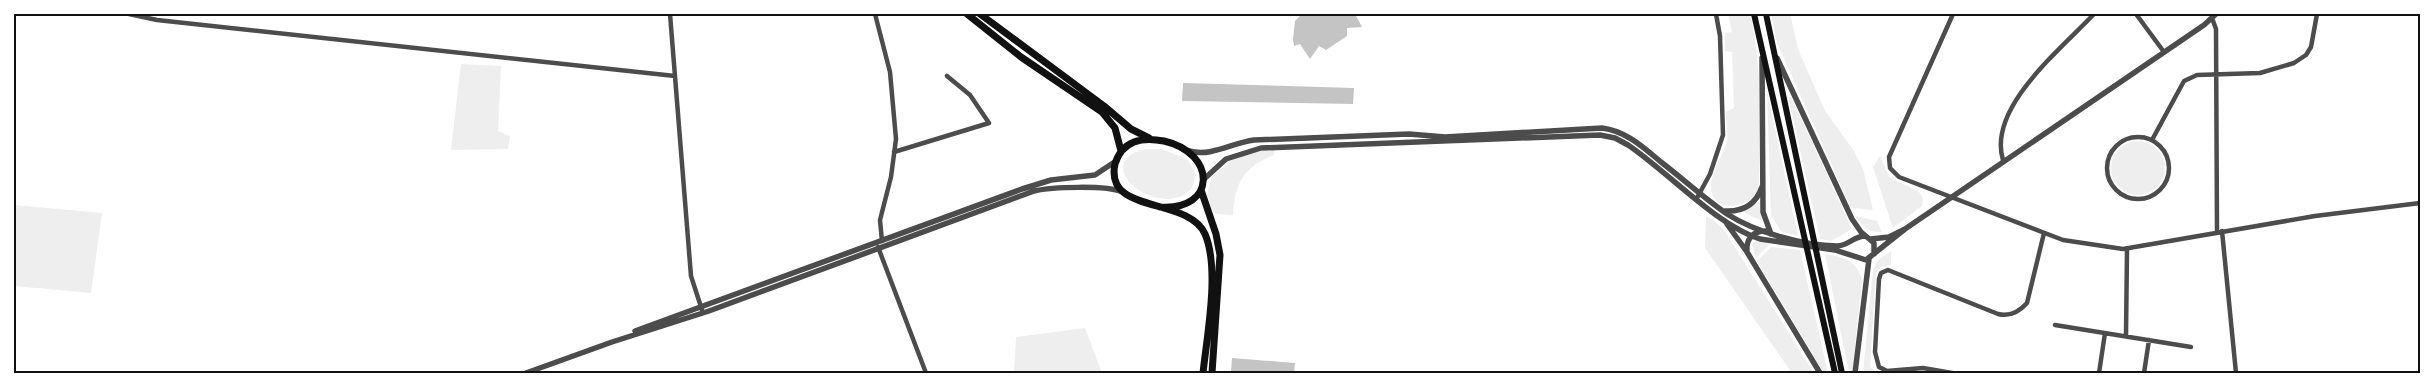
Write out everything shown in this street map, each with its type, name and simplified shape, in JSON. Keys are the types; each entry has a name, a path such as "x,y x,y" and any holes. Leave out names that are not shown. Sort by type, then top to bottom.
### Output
{"main road":[{"path":"967,14 1016,53 1102,112 1115,128 1121,151"},
{"path":"980,14 1104,106 1134,132 1189,151 1200,163 1204,180 1201,190 1195,198 1184,204 1160,206"},
{"path":"1754,14 1835,373"},
{"path":"1766,14 1842,373"},
{"path":"1156,140 1138,140 1128,144 1121,151 1116,162 1115,178 1124,192 1143,202 1185,213 1193,218 1202,228 1209,246 1212,276 1203,373"},
{"path":"1201,190 1216,234 1220,256 1212,373"}],"street":[{"path":"129,14 157,20 675,76"},
{"path":"670,14 692,276 702,311"},
{"path":"875,14 890,72 895,127 894,152 889,185 881,214 879,240 926,373"},
{"path":"1699,196 1710,174 1722,135 1720,36 1716,14"},
{"path":"1953,14 1889,160 1892,171 1899,177 2070,241 2127,249 2220,231 2420,203"},
{"path":"2002,160 2000,137 2013,102 2094,14"},
{"path":"2136,14 2164,52"},
{"path":"2152,140 2184,81 2197,75 2260,73 2282,68 2299,60 2310,47 2317,14"},
{"path":"1204,180 1226,158 1261,148 1600,135 1615,138 1628,145 1752,236 1778,242 1790,241 1827,247 1862,260 1871,257 1905,229 2002,160 2164,52 2214,16 2216,29 2220,231 2236,373"},
{"path":"1759,36 1762,67 1764,217 1769,232 1778,242"},
{"path":"1774,51 1852,218 1865,236 1871,239 1888,237 1905,229"},
{"path":"894,152 989,123 973,98 947,76"},
{"path":"1189,151 1212,152 1240,142 1262,140 1410,134 1445,137 1602,128 1620,133 1637,143 1699,196"},
{"path":"2143,137 2152,140 2160,146 2168,158 2169,172 2166,182 2160,190 2148,197 2134,199 2124,196 2116,190 2109,178 2108,164 2110,154 2116,146 2128,139 2143,137"},
{"path":"702,311 879,240 1039,183 1095,175 1116,162"},
{"path":"1722,214 1741,210 1751,204 1759,194 1763,183"},
{"path":"526,373 612,342 646,327 702,311 882,248 1039,190 1108,188 1124,192"},
{"path":"1722,214 1790,241"},
{"path":"1722,214 1820,373"},
{"path":"1747,252 1747,243 1752,236 1760,231 1769,232"},
{"path":"1952,373 1923,368 1886,371 1881,369 1875,355 1879,279 1881,273 1886,270 1998,314 2014,314 2022,309 2028,300 2044,232"},
{"path":"1827,247 1841,246 1865,236"},
{"path":"1855,373 1871,257 1876,248 1871,239"},
{"path":"1854,241 1851,250 1856,258"},
{"path":"2126,336 2127,249"},
{"path":"2055,325 2191,346"},
{"path":"2099,373 2106,333"},
{"path":"2144,373 2149,340"}],"shaded area":[{"path":"1728,14 1750,14 1757,54 1760,116 1758,190 1750,200 1729,206 1717,201 1711,189 1713,175 1727,140 1726,112 1734,108 1732,52 1725,51 1725,33 1732,32"},
{"path":"1771,14 1790,14 1798,49 1825,111 1854,151 1863,169 1873,210 1851,208 1777,43"},
{"path":"461,64 501,66 498,131 510,136 508,149 451,150"},
{"path":"1767,91 1798,236 1782,232 1771,216"},
{"path":"1788,97 1791,97 1852,229 1831,241 1820,239"},
{"path":"2133,141 2143,141 2153,145 2161,153 2165,168 2161,183 2153,191 2143,195 2133,195 2123,191 2115,183 2111,173 2111,163 2115,153 2123,145"},
{"path":"1145,149 1162,149 1188,160 1196,175 1192,188 1179,197 1163,199 1148,195 1135,187 1126,177 1123,166 1129,156"},
{"path":"1266,150 1275,150 1274,155 1255,165 1243,177 1236,193 1233,215 1217,214 1212,210 1207,194 1212,176 1235,158"},
{"path":"1880,156 1889,177 1919,192 1923,198 1922,206 1893,228 1873,167"},
{"path":"1759,202 1762,221 1743,212"},
{"path":"14,205 102,213 91,293 14,286"},
{"path":"1706,216 1724,230 1814,373 1792,373 1705,248"},
{"path":"1855,216 1877,221 1882,232 1866,228"},
{"path":"1755,241 1770,244 1756,258 1752,245"},
{"path":"1771,247 1800,250 1828,373 1824,373 1757,261"},
{"path":"1891,251 1891,265 1881,267 1876,273 1870,367 1878,373 1863,373 1873,270 1877,261"},
{"path":"1825,254 1843,258 1853,264 1860,273 1862,280 1852,373 1849,373"},
{"path":"1085,328 1102,373 1014,373 1016,337"}],"building":[{"path":"1302,14 1355,14 1362,27 1347,28 1347,36 1326,50 1319,46 1310,59 1300,44 1294,46 1295,21"},
{"path":"1183,83 1354,88 1353,104 1182,101"},
{"path":"1232,358 1295,363 1294,373 1231,373"}]}
